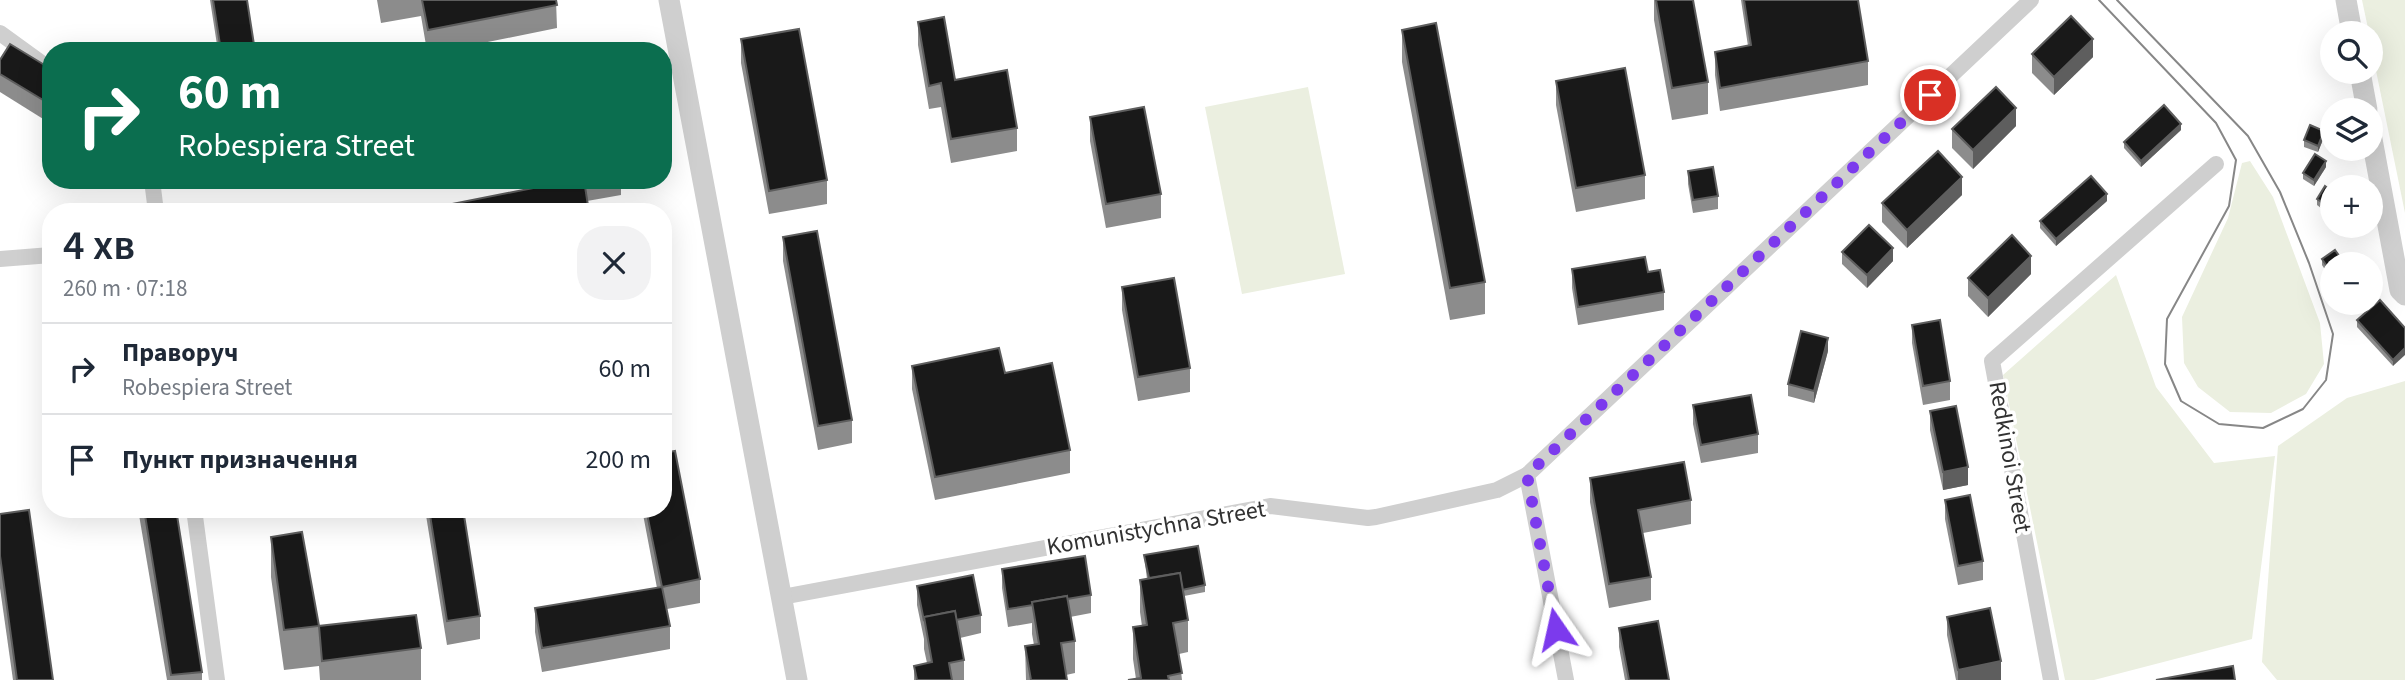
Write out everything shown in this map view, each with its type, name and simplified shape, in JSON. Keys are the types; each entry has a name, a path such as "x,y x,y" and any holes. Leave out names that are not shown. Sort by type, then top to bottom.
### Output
{"street":[{"path":"669,0 797,680"},
{"name":"Komunistychna Street","path":"782,597 1270,506 1368,518 1497,490 1527,475 2031,0"},
{"path":"2346,0 2350,21"},
{"path":"0,33 42,63"},
{"path":"2376,161 2403,292"},
{"name":"Redkinoi Street","path":"2051,680 1992,361 2216,164"},
{"path":"0,259 42,256"},
{"path":"1527,475 1566,680"},
{"path":"195,518 217,680"}],"shaded area":[{"path":"2362,0 2405,0 2405,213 2379,84 2383,84 2383,21 2366,21"},
{"path":"1308,87 1345,274 1242,294 1205,107"},
{"path":"2250,161 2273,197 2320,323 2324,364 2306,394 2271,413 2230,412 2198,387 2184,363 2182,317 2228,218 2242,163"},
{"path":"2116,275 2156,387 2214,463 2275,456 2252,639 2094,680 2065,680 2003,375"},
{"path":"2405,381 2405,680 2277,680 2262,662 2278,446 2347,398"}],"building":[{"path":"213,0 247,0 254,42 220,42"},
{"path":"422,0 556,0 557,5 428,30"},
{"path":"1656,0 1693,0 1708,82 1672,88"},
{"path":"1744,0 1858,0 1868,61 1720,88 1715,52 1751,45"},
{"path":"2071,16 2093,39 2054,77 2032,54"},
{"path":"944,17 955,80 1007,70 1017,128 951,139 941,83 929,86 918,22"},
{"path":"1436,23 1485,282 1450,288 1402,30"},
{"path":"799,29 827,180 769,191 741,39"},
{"path":"10,44 42,64 42,99 0,74 0,60"},
{"path":"1625,68 1645,175 1576,188 1556,81"},
{"path":"1996,87 2016,108 1973,150 1952,129"},
{"path":"2164,105 2181,124 2141,161 2124,142"},
{"path":"1144,107 1161,194 1106,204 1090,117"},
{"path":"2310,125 2320,129 2318,146 2304,140"},
{"path":"1938,151 1962,177 1907,230 1882,203"},
{"path":"2315,154 2320,157 2320,161 2326,161 2314,180 2303,173"},
{"path":"1713,167 1718,196 1693,200 1688,171"},
{"path":"2091,176 2107,194 2056,239 2040,221"},
{"path":"528,189 585,189 588,203 457,203"},
{"path":"1869,225 1893,248 1867,275 1842,252"},
{"path":"817,231 852,420 818,426 783,237"},
{"path":"2012,235 2031,256 1988,298 1968,278"},
{"path":"1645,257 1648,272 1660,270 1664,292 1578,307 1572,269"},
{"path":"1174,278 1190,368 1138,377 1122,287"},
{"path":"2383,303 2405,328 2405,348 2393,360 2357,320 2363,315 2383,315"},
{"path":"1940,320 1950,381 1923,386 1912,325"},
{"path":"1801,331 1828,338 1814,391 1788,384"},
{"path":"999,348 1005,373 1052,363 1070,450 935,477 912,366"},
{"path":"1751,395 1758,434 1701,445 1693,405"},
{"path":"1956,406 1968,467 1943,472 1930,411"},
{"path":"675,451 700,579 662,587 648,518 672,518 672,452"},
{"path":"1684,462 1691,500 1638,510 1651,577 1609,584 1590,478"},
{"path":"1970,495 1983,561 1958,566 1945,500"},
{"path":"29,510 53,680 17,680 0,556 0,514"},
{"path":"145,518 177,518 202,672 171,675"},
{"path":"430,518 464,518 480,616 447,621"},
{"path":"302,532 319,626 284,630 271,537"},
{"path":"1198,546 1205,585 1182,590 1180,573 1149,578 1144,555"},
{"path":"1085,556 1091,595 1067,599 1067,596 1008,609 1002,569"},
{"path":"1180,573 1188,620 1173,623 1182,673 1168,676 1169,680 1128,680 1141,678 1133,627 1147,625 1140,580"},
{"path":"973,575 981,615 956,620 955,611 924,617 924,621 917,586"},
{"path":"662,587 670,626 542,648 535,608"},
{"path":"1067,596 1075,641 1061,643 1067,680 1031,680 1025,646 1039,644 1032,602"},
{"path":"1990,608 2001,661 1958,670 1947,617"},
{"path":"955,611 964,660 949,663 952,680 917,680 914,666 932,662 924,617"},
{"path":"416,615 421,648 322,661 319,626"},
{"path":"1658,621 1669,680 1629,680 1619,628"},
{"path":"2233,666 2235,680 2156,680"}],"tram line":[{"path":"2099,0 2216,123 2236,160 2229,206 2167,319 2165,364 2181,401 2219,424 2263,428 2303,409 2326,380 2333,334 2309,263 2280,192 2248,136 2117,0"}],"route":[{"path":"1556,629 1527,475 1930,95"}]}
